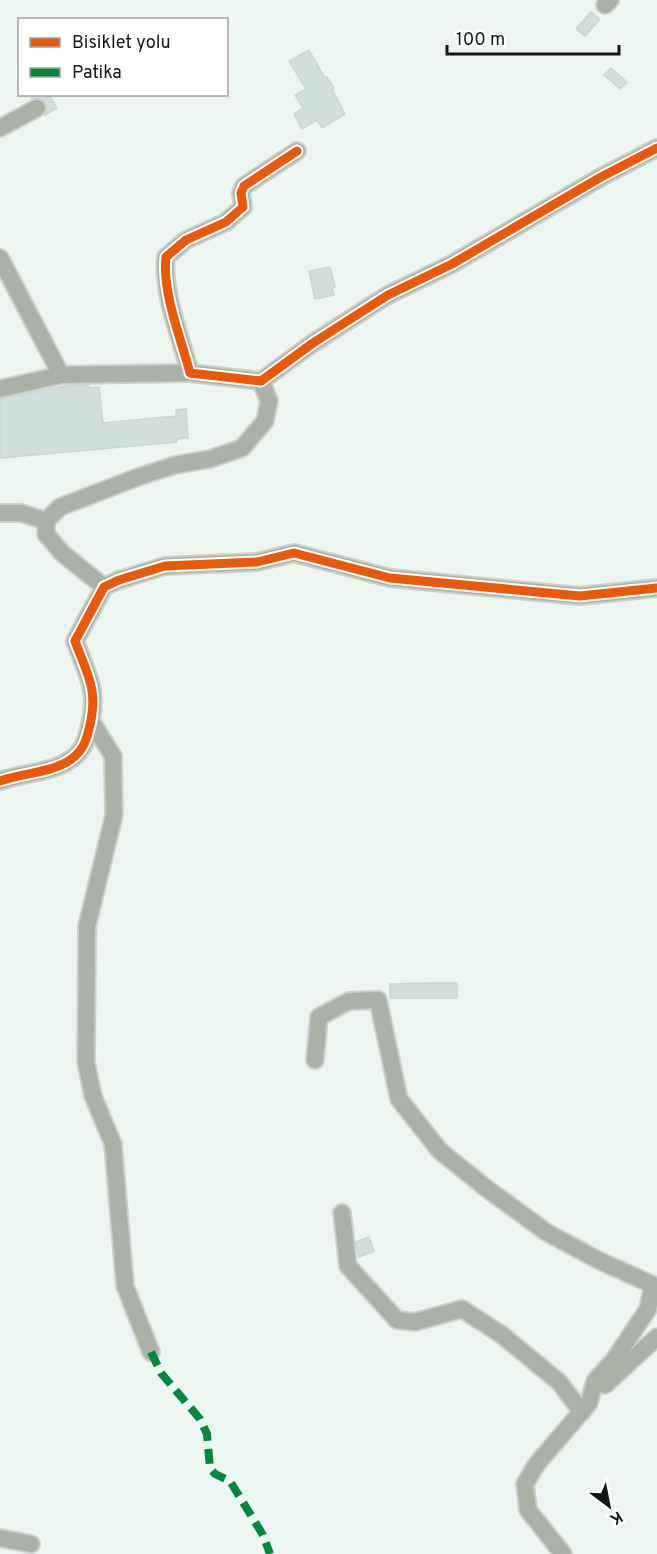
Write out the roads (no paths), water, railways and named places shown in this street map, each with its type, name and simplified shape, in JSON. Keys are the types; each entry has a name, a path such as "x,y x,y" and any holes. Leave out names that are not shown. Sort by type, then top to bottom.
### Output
{"street":[{"path":"0,128 37,108"},
{"path":"0,389 62,375 190,373 261,381 313,343 388,295 452,264 601,177 657,148"},
{"path":"190,373 169,295 165,270 166,257 186,240 226,222 243,207 241,193 244,186 297,151"},
{"path":"0,258 62,375"},
{"path":"104,587 62,553 46,534 46,521 60,507 138,477 176,465 210,459 242,448 265,421 269,401 261,381"},
{"path":"0,513 21,513 46,521"},
{"path":"0,781 50,768 70,760 85,745 94,709 92,685 75,641 104,587 118,580 165,566 257,561 294,553 401,579 580,596 657,588"},
{"path":"91,721 113,756 114,815 87,926 86,1062 93,1096 112,1144 125,1286 150,1352"},
{"path":"315,1060 320,1017 348,1001 378,1000 399,1099 440,1151 546,1232 598,1260 653,1285 648,1309 614,1360 595,1381 585,1408"},
{"path":"342,1213 348,1266 397,1320 415,1322 462,1309 502,1335 560,1382 585,1408"},
{"path":"563,1554 528,1510 525,1484 536,1465 606,1384 657,1337"},
{"path":"0,1538 31,1544"}]}
